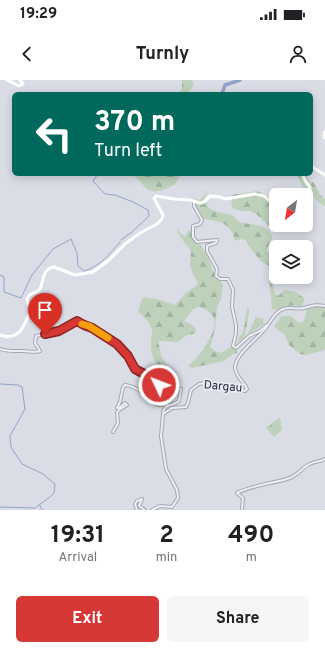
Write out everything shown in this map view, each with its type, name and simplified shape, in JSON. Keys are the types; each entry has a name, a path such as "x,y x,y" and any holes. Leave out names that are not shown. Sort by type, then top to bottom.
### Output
{"street":[{"path":"7,80 19,86 23,84 20,80"},
{"path":"325,132 325,138"},
{"path":"313,167 325,175"},
{"path":"303,176 310,188"},
{"path":"0,335 9,337 14,336 19,334 22,330 30,310 27,301 28,297 40,290 43,277 47,270 54,267 75,275 93,272 109,260 125,244 140,233 157,224 162,219 163,215 154,198 155,196 202,203 210,196 226,199 254,194 264,196 269,200"},
{"path":"194,202 194,206 202,220 200,224 193,226 192,237 197,242 217,240 216,243 208,246 207,251 217,269 216,276 220,279 228,279 233,290 232,307 236,329 233,346 236,348 247,338 260,331 270,323"},
{"name":"Dargau","path":"163,414 172,408 186,407 191,390 200,384 206,383 226,385 241,390 247,389 235,370 236,365 239,358 266,328 275,314 284,308 305,308 315,304 325,306"},
{"path":"0,349 11,352 21,351 35,353 40,351 35,343 36,336 59,331 77,321 92,328 117,344 128,356 135,369 146,375 153,374 158,376 159,389 161,390 169,387 181,390 179,401 175,404 162,406 151,402 145,394 129,385 125,385 117,408 125,403 128,405 119,410 117,413 118,423 113,432"},
{"path":"152,510 160,506 172,507 178,498 177,490 166,470 161,436 164,410 169,405"},
{"path":"242,510 243,498 237,493 250,488 287,479 298,474 310,464 322,462 325,459"},
{"path":"137,510 134,504 142,499 139,506 145,510"}],"green space":[{"path":"182,80 192,80 194,85 189,92 179,92 182,88"},
{"path":"133,176 180,176 174,185 155,191 147,189 136,177"},
{"path":"297,176 306,176 310,181 314,183 320,194 325,199 325,206 316,200 313,194 313,188 303,188"},
{"path":"208,191 203,201 205,203 207,201 209,208 217,212 232,215 239,222 261,226 267,229 273,237 272,240 269,240 269,245 266,251 269,252 269,265 258,258 246,240 241,239 235,241 233,234 227,226 217,221 202,217 191,198 198,200 201,199"},
{"path":"256,191 262,192 269,197 269,226 256,214 250,211 241,211 232,208 232,195"},
{"path":"177,227 180,233 185,236 190,229 192,229 192,233 207,255 212,270 223,284 221,299 217,308 215,329 210,347 221,353 237,343 237,353 233,354 224,361 192,368 188,366 198,356 208,342 214,328 212,315 207,310 198,307 192,310 184,321 195,327 196,333 185,336 178,342 158,341 161,355 171,374 169,377 155,362 151,347 151,326 138,312 142,299 145,297 175,305 186,293 198,284 190,266 191,251 178,234"},
{"path":"270,284 273,284 275,294 278,296 284,290 296,292 304,298 302,307 286,306 279,309 272,309"},
{"path":"325,307 325,350 306,355 300,354 289,345 284,334 274,327 275,324 278,322 280,317 288,316 302,323 305,318 307,308"},
{"path":"247,308 249,309 249,312 245,336 237,343 243,332"},
{"path":"256,317 263,319 264,324 247,335"},
{"path":"280,417 282,430 274,437 266,428"}],"waterway":[{"path":"223,92 225,85 240,80"},
{"path":"97,176 93,181 105,194 115,195 148,210 149,216 121,240"},
{"path":"0,275 4,277 4,292 21,298 32,275 53,249 71,239 77,253 78,266 84,271 100,263 120,242"},
{"path":"0,384 18,385 22,387 25,409 10,436 11,447 22,464 43,474 55,484 54,493 35,508 0,507"},
{"path":"40,505 43,510"}],"slow traffic":[{"path":"82,324 95,329 108,338"}],"route":[{"path":"45,334 59,331 77,321 89,326 117,344 128,356 135,369 146,375 153,374 158,376 159,385"}]}
